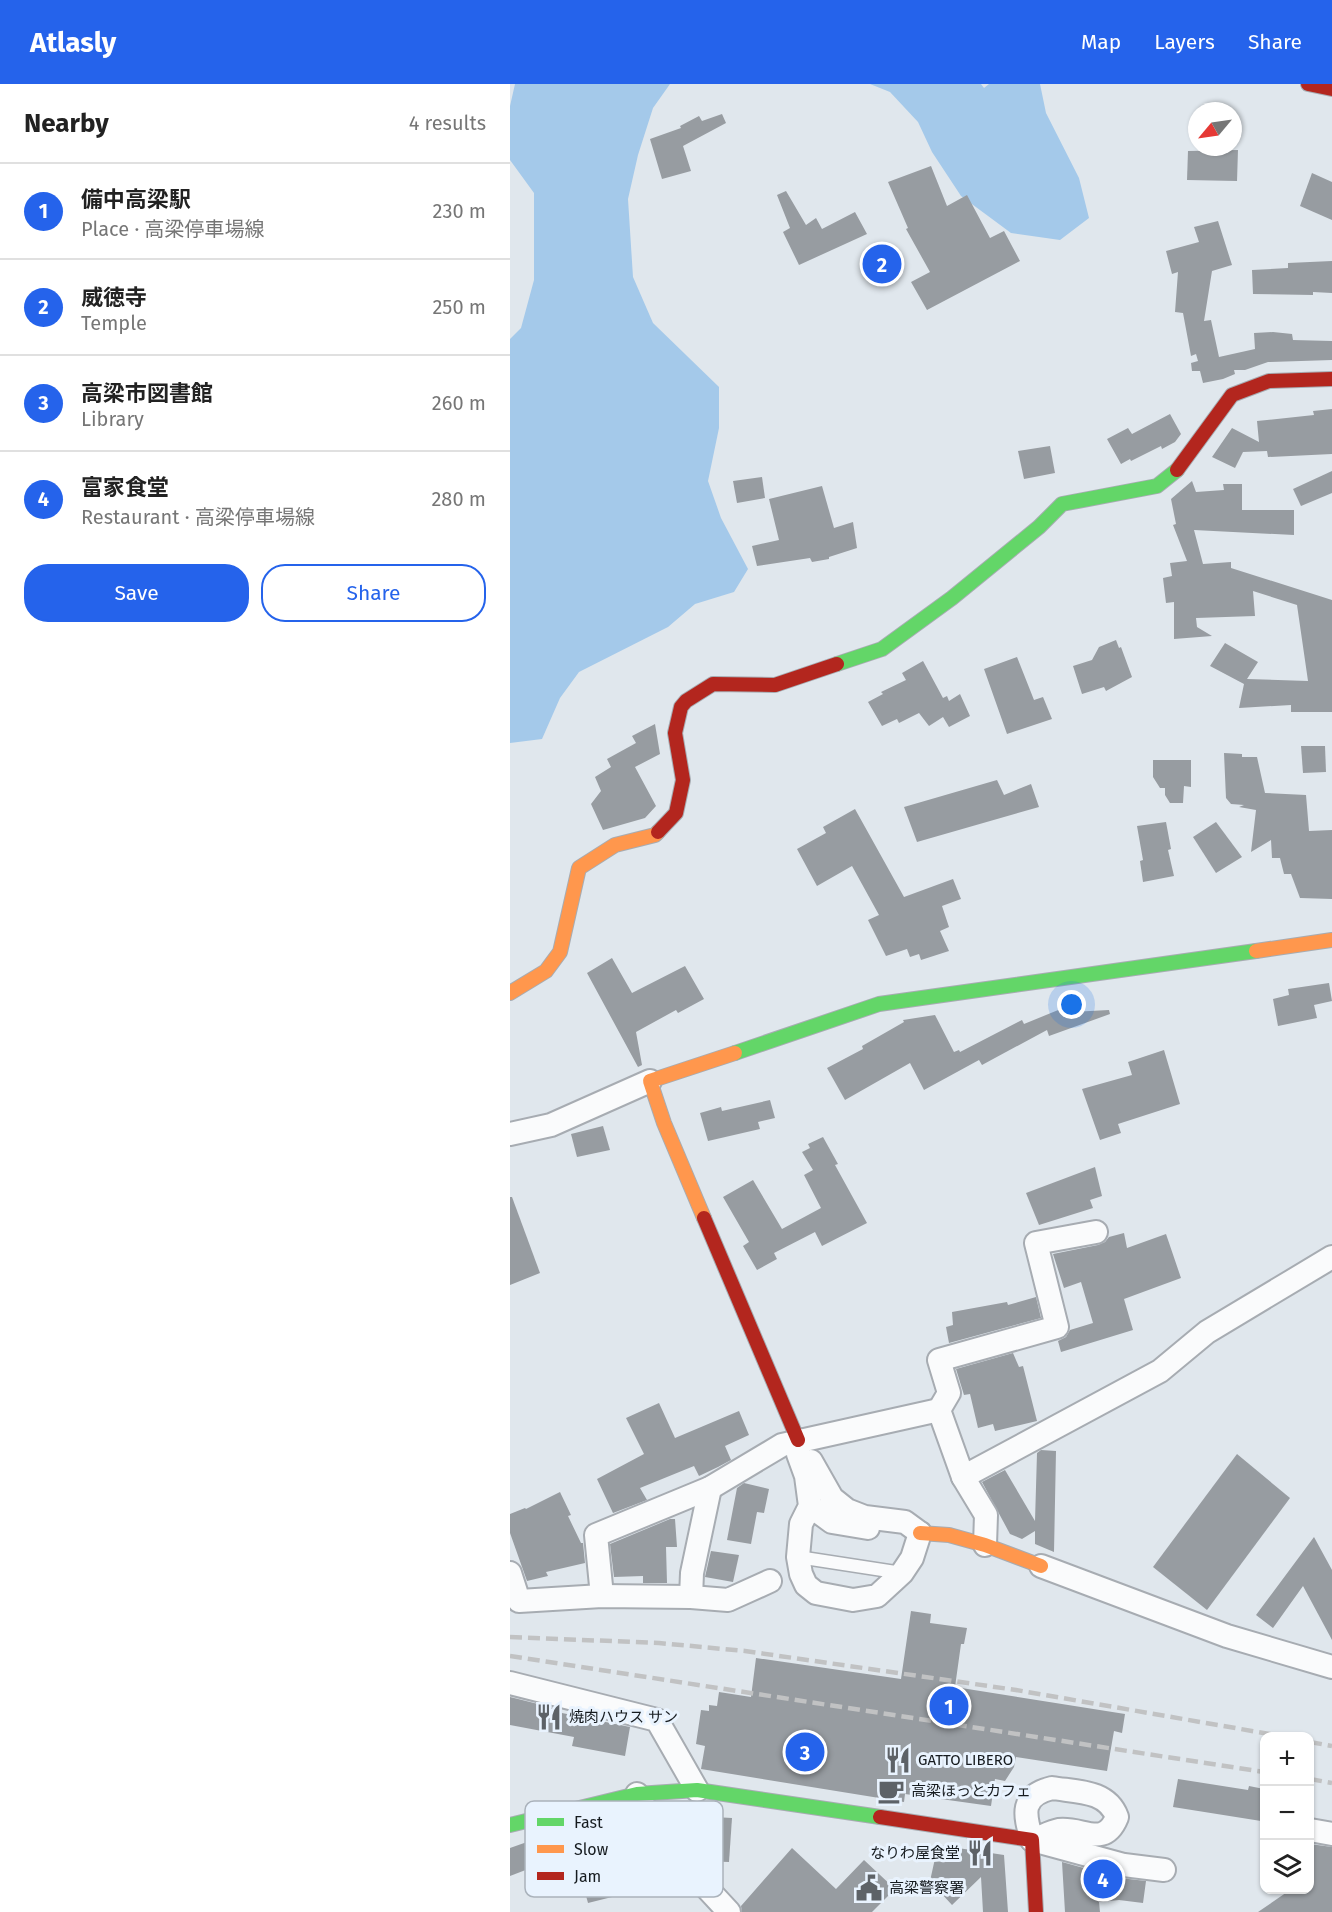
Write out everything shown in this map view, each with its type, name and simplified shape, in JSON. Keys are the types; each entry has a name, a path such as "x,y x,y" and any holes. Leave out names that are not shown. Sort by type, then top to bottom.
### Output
{"main road":[{"path":"1308,84 1332,89"},
{"path":"510,993 546,971 560,952 579,868 615,845 655,835 676,813 683,780 675,733 681,707 686,701 713,684 775,685 882,649 952,598 1039,527 1062,504 1157,486 1181,466 1232,395 1269,381 1332,379"},
{"path":"798,1440 664,1123 650,1081 879,1004 1332,940"},
{"path":"920,1533 949,1535 985,1545 1041,1566"},
{"path":"608,1801 637,1794 697,1790 1032,1840 1036,1912"},
{"path":"510,1825 525,1821"}],"street":[{"path":"510,1134 550,1125 650,1081"},
{"path":"602,1596 596,1535 710,1488 782,1445 939,1410 949,1393 939,1360 1057,1327 1036,1243 1096,1232"},
{"path":"963,1478 1161,1371 1207,1332 1332,1257"},
{"path":"939,1410 963,1478 986,1515 985,1545"},
{"path":"798,1440 798,1454 806,1476 810,1506 801,1524 798,1557 806,1585 816,1593 844,1599 865,1599 877,1596 903,1573 912,1558 920,1533"},
{"path":"798,1440 824,1486 839,1505 865,1517 906,1522 920,1533"},
{"path":"691,1597 692,1573 710,1488"},
{"path":"810,1506 832,1522 920,1533"},
{"path":"1041,1566 1227,1636 1332,1667"},
{"path":"510,1573 515,1601 602,1596 691,1597 728,1600 770,1581"},
{"path":"510,1683 657,1720 697,1790"},
{"path":"637,1794 641,1801"},
{"path":"1314,1831 1332,1834"},
{"path":"1032,1840 1124,1865 1164,1870"},
{"path":"715,1897 729,1912"}],"lane":[{"path":"798,1557 903,1573"}],"shaded area":[{"path":"515,84 670,84 653,108 638,155 628,199 633,277 653,323 719,387 719,428 708,481 721,518 748,569 734,592 695,604 668,627 579,672 560,698 542,739 510,743 510,339 521,328 534,280 534,193 510,160 510,106"},
{"path":"870,84 981,84 984,88 989,84 1040,84 1046,113 1079,178 1089,218 1060,240 1011,233 961,196 932,152 918,122 890,92"}],"building":[{"path":"722,114 726,123 683,146 691,171 662,179 650,139 681,128 680,126 699,116 702,121"},
{"path":"1188,151 1188,156 1238,156 1237,181 1187,180"},
{"path":"931,166 947,206 967,195 990,238 1004,231 1020,261 927,310 911,282 930,272 906,229 908,228 888,182"},
{"path":"1312,173 1332,182 1332,220 1300,206"},
{"path":"786,191 806,225 816,218 822,229 855,212 867,234 799,265 783,232 790,228 777,195"},
{"path":"1218,221 1232,265 1212,271 1204,321 1211,320 1219,357 1255,349 1254,333 1273,332 1292,334 1293,340 1332,341 1332,360 1268,362 1245,370 1234,370 1235,374 1203,383 1200,371 1192,371 1191,363 1198,361 1196,354 1191,356 1183,313 1175,312 1178,272 1172,274 1166,251 1199,242 1194,227"},
{"path":"1332,261 1332,293 1253,294 1252,270 1288,268 1288,263"},
{"path":"1332,409 1332,454 1268,457 1267,451 1243,452 1235,468 1212,457 1232,428 1259,442 1257,421 1314,415 1313,411"},
{"path":"1170,414 1181,434 1175,442 1121,464 1107,439 1128,428 1132,434"},
{"path":"1050,446 1055,473 1024,479 1018,451"},
{"path":"1332,471 1332,493 1301,506 1293,489"},
{"path":"762,477 765,498 737,503 733,481"},
{"path":"1192,481 1196,492 1224,490 1223,484 1242,484 1242,510 1294,510 1294,535 1194,530 1203,564 1231,562 1231,568 1332,600 1332,712 1291,712 1291,705 1239,708 1244,684 1210,666 1225,643 1258,662 1247,679 1308,681 1297,605 1253,591 1255,616 1196,618 1197,627 1212,636 1174,639 1174,602 1166,603 1163,578 1172,576 1170,563 1187,561 1173,525 1176,524 1171,499"},
{"path":"822,486 834,528 853,522 857,548 829,557 829,559 812,562 810,558 757,566 752,546 779,540 769,499"},
{"path":"1116,640 1119,648 1121,647 1132,677 1106,691 1104,687 1082,694 1073,666 1092,660 1099,647"},
{"path":"1017,657 1034,700 1043,697 1052,719 1007,734 984,669"},
{"path":"923,661 943,698 947,696 949,701 960,694 970,716 949,727 943,717 929,726 919,713 899,723 897,719 882,726 868,702 883,694 881,692 906,680 902,673"},
{"path":"655,724 660,754 635,767 656,806 645,818 603,830 591,804 601,791 595,777 611,767 607,759 636,743 632,736"},
{"path":"1301,746 1325,746 1326,772 1303,773"},
{"path":"1224,753 1242,754 1242,757 1257,757 1265,793 1306,795 1309,831 1332,830 1332,899 1300,898 1291,874 1284,874 1280,858 1272,858 1271,840 1251,852 1256,810 1239,807 1244,805 1231,804 1226,798"},
{"path":"1153,760 1191,760 1191,787 1184,786 1183,803 1170,803 1165,795 1165,788 1160,788 1153,777"},
{"path":"997,780 1004,795 1031,784 1039,807 917,842 904,807"},
{"path":"855,809 904,897 953,879 961,899 942,906 949,927 940,931 949,951 921,960 919,954 910,957 907,949 886,956 868,920 879,915 852,866 817,886 797,849 826,833 823,827"},
{"path":"1166,822 1171,849 1168,850 1174,876 1143,882 1140,861 1143,860 1137,826"},
{"path":"1216,822 1242,857 1216,873 1193,837"},
{"path":"612,958 632,993 685,966 704,999 678,1013 676,1010 636,1032 642,1065 638,1067 587,973"},
{"path":"1329,983 1332,1001 1314,1005 1317,1018 1278,1026 1273,999 1289,995 1288,989"},
{"path":"1068,1006 1071,1012 1109,1010 1110,1014 1049,1036 1047,1030 982,1065 979,1060 924,1090 910,1063 845,1100 827,1068 863,1049 862,1046 904,1022 903,1020 935,1015 954,1052 959,1050 960,1052 1022,1020 1024,1024"},
{"path":"1164,1050 1180,1104 1118,1124 1121,1133 1100,1140 1082,1089 1132,1075 1128,1062"},
{"path":"770,1100 775,1118 758,1122 760,1129 708,1141 700,1113 721,1107 722,1111"},
{"path":"603,1126 610,1150 577,1157 571,1134"},
{"path":"823,1137 838,1164 835,1165 867,1223 822,1246 815,1232 774,1253 777,1259 757,1270 743,1246 749,1242 723,1197 753,1180 782,1229 821,1208 804,1175 813,1170 802,1152 810,1148 808,1144"},
{"path":"1095,1167 1102,1196 1090,1200 1093,1208 1039,1225 1026,1193"},
{"path":"510,1197 512,1197 540,1273 510,1285"},
{"path":"1124,1233 1127,1248 1166,1234 1181,1278 1124,1299 1133,1330 1061,1352 1058,1341 1066,1337 1070,1330 1093,1323 1081,1282 1064,1288 1053,1254 1098,1245 1109,1237"},
{"path":"1036,1297 1041,1318 949,1343 946,1327 953,1325 952,1312 1007,1302 1008,1305"},
{"path":"1013,1353 1019,1367 1023,1366 1037,1421 995,1431 993,1424 978,1428 970,1394 964,1395 956,1369"},
{"path":"659,1403 675,1438 739,1411 749,1435 725,1446 731,1460 699,1476 694,1466 640,1488 647,1500 613,1513 597,1479 644,1454 626,1418"},
{"path":"1041,1450 1056,1451 1054,1552 1035,1544 1035,1531 1022,1539 1010,1534 982,1482 1005,1470 1035,1521 1037,1453"},
{"path":"1237,1454 1290,1498 1207,1610 1153,1567"},
{"path":"744,1483 769,1489 764,1513 757,1512 751,1544 727,1540 737,1488"},
{"path":"560,1492 571,1515 568,1516 583,1543 585,1563 546,1572 548,1576 527,1581 510,1533 510,1514 526,1509"},
{"path":"675,1519 677,1547 666,1547 667,1583 643,1583 643,1576 614,1577 610,1544"},
{"path":"1314,1537 1332,1570 1332,1640 1303,1586 1273,1628 1256,1615"},
{"path":"711,1551 739,1555 733,1582 705,1577"},
{"path":"911,1611 931,1614 930,1623 967,1628 964,1644 961,1644 955,1687 1125,1714 1122,1733 1114,1731 1107,1771 1016,1757 1014,1767 1005,1781 995,1779 991,1806 905,1794 904,1802 701,1769 705,1746 696,1744 701,1710 709,1711 709,1705 717,1706 719,1692 751,1697 756,1658 901,1679"},
{"path":"510,1697 562,1710 562,1713 630,1727 625,1756 572,1746 574,1737 510,1725"},
{"path":"1178,1779 1248,1790 1249,1786 1260,1788 1260,1821 1173,1807"},
{"path":"723,1818 732,1818 729,1862 723,1862"},
{"path":"525,1843 525,1870 510,1876 510,1848"},
{"path":"938,1845 1004,1855 1008,1912 983,1912 981,1877 952,1905 930,1881"},
{"path":"1314,1845 1332,1847 1332,1912 1258,1912 1284,1894 1314,1894"},
{"path":"792,1848 836,1889 864,1860 895,1889 872,1912 742,1912 741,1906"},
{"path":"1062,1862 1120,1878 1146,1881 1143,1903 1119,1900 1099,1902 1100,1912 1065,1912"},
{"path":"586,1897 612,1897 588,1903"}],"railway":[{"path":"510,1637 659,1643 745,1651 1016,1690 1260,1732"},
{"path":"510,1656 1260,1771"},
{"path":"1314,1743 1332,1746"},
{"path":"1314,1780 1332,1783"}],"traffic: fast":[{"path":"837,664 882,649 952,598 1039,527 1062,504 1157,486 1177,470"},
{"path":"735,1053 879,1004 1256,951"},
{"path":"608,1801 637,1794 697,1790 880,1817"},
{"path":"510,1825 525,1821"}],"traffic: slow":[{"path":"510,993 546,971 560,952 579,868 615,845 655,835 658,832"},
{"path":"1256,951 1332,940"},
{"path":"704,1218 664,1123 650,1081 735,1053"},
{"path":"920,1533 949,1535 985,1545 1041,1566"}],"traffic: jam":[{"path":"1308,84 1332,89"},
{"path":"1177,470 1232,395 1269,381 1332,379"},
{"path":"658,832 676,813 683,780 675,733 681,707 686,701 713,684 775,685 837,664"},
{"path":"704,1218 798,1440"},
{"path":"880,1817 1032,1840 1036,1912"}],"place":[{"name":"威徳寺","path":"882,264"},
{"name":"備中高梁駅","path":"949,1706"},
{"name":"焼肉ハウス サン","path":"549,1717"},
{"name":"高梁市図書館","path":"805,1752"},
{"name":"GATTO LIBERO","path":"898,1760"},
{"name":"高梁ほっとカフェ","path":"891,1791"},
{"name":"なりわ屋食堂","path":"980,1853"},
{"name":"富家食堂","path":"1103,1879"},
{"name":"高梁警察署","path":"869,1888"}]}
